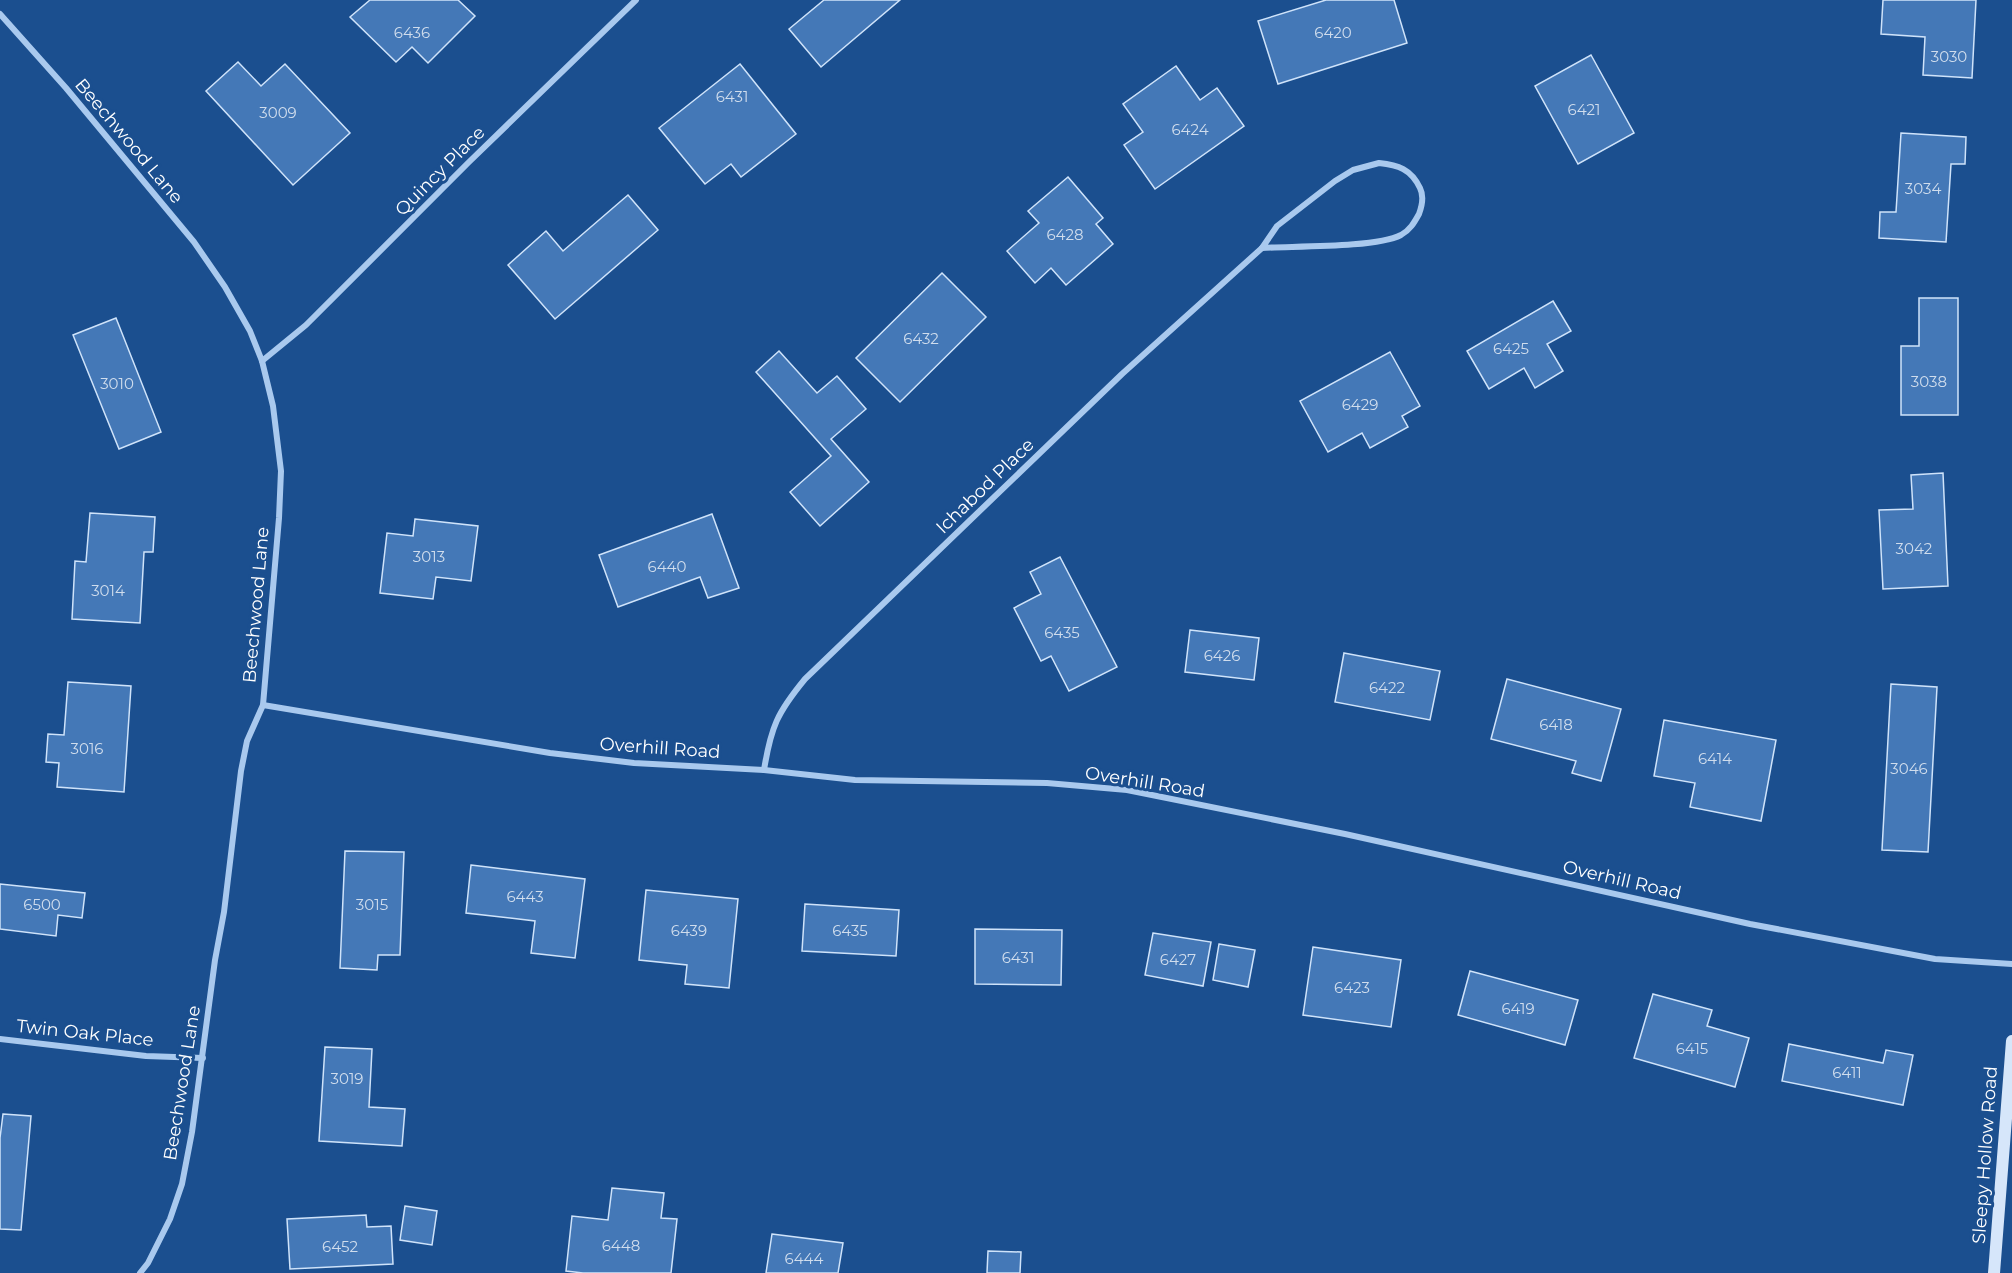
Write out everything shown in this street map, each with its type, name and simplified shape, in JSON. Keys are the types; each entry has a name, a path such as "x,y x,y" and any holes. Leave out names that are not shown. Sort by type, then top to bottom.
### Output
{"main road":[{"name":"Sleepy Hollow Road","path":"1994,1273 2012,1041"}],"street":[{"name":"Quincy Place","path":"262,361 306,325 636,0"},
{"name":"Beechwood Lane","path":"0,14 66,88 194,242 225,287 250,331 262,361 273,406 281,471 263,705 248,741 241,771 224,912 215,960 192,1132 182,1184 170,1219 148,1263 140,1273"},
{"name":"Ichabod Place","path":"764,770 770,735 784,705 805,678 1122,374 1262,248 1277,226 1335,181 1353,170 1379,163 1396,165 1412,174 1421,190 1422,207 1414,225 1399,235 1373,242 1262,248"},
{"name":"Overhill Road","path":"263,705 550,753 634,763 764,770 855,780 1047,783 1127,790 1345,834 1750,924 1935,959 2012,964"},
{"name":"Twin Oak Place","path":"0,1039 146,1056 203,1058"}],"building":[{"path":"370,0 458,0 475,16 428,63 412,47 396,62 350,17"},
{"path":"824,0 900,0 821,67 789,29"},
{"path":"1326,0 1394,0 1407,43 1278,84 1258,21"},
{"path":"1883,0 1976,0 1972,78 1923,75 1925,37 1881,34"},
{"path":"1591,55 1634,133 1578,164 1535,86"},
{"path":"238,62 261,86 285,64 350,133 293,185 206,91"},
{"path":"740,64 796,134 741,177 731,164 705,184 659,128"},
{"path":"1176,66 1200,100 1217,88 1244,126 1155,189 1124,145 1143,132 1123,104"},
{"path":"1901,133 1966,137 1965,164 1951,164 1946,242 1879,238 1880,212 1896,212"},
{"path":"1068,177 1103,218 1096,224 1113,244 1066,285 1051,268 1035,283 1007,251 1039,223 1028,211"},
{"path":"628,195 658,230 555,319 508,265 546,231 563,251"},
{"path":"942,273 986,317 900,402 856,358"},
{"path":"1919,298 1958,298 1958,415 1901,415 1901,346 1919,346"},
{"path":"1553,301 1571,331 1547,344 1563,371 1535,388 1524,368 1489,389 1467,351"},
{"path":"116,318 161,432 119,449 73,335"},
{"path":"779,351 817,393 837,376 866,409 831,439 869,482 820,526 790,492 831,456 756,372"},
{"path":"1390,352 1420,406 1402,416 1408,427 1370,448 1362,433 1328,452 1300,401"},
{"path":"1943,473 1948,586 1883,589 1879,510 1913,509 1911,475"},
{"path":"90,513 155,517 153,552 144,552 140,623 72,619 75,561 86,562"},
{"path":"712,514 739,588 708,598 700,577 618,607 599,555"},
{"path":"415,519 478,526 471,581 436,577 433,599 380,593 387,533 413,536"},
{"path":"1060,557 1117,667 1069,691 1051,656 1041,661 1014,608 1041,594 1030,572"},
{"path":"1190,630 1259,638 1254,680 1185,672"},
{"path":"1344,653 1440,671 1430,720 1335,702"},
{"path":"1507,679 1621,709 1601,781 1572,773 1576,761 1491,739"},
{"path":"68,682 131,686 124,792 57,787 59,763 46,762 48,734 64,735"},
{"path":"1891,684 1937,687 1928,852 1882,850"},
{"path":"1664,720 1776,740 1761,821 1690,807 1695,783 1654,776"},
{"path":"345,851 404,852 400,955 378,955 377,970 340,968"},
{"path":"471,865 585,879 575,958 531,953 535,921 466,913"},
{"path":"0,884 85,893 82,918 58,915 56,936 0,929"},
{"path":"646,890 738,899 729,988 685,984 687,965 639,960"},
{"path":"805,904 899,910 896,956 802,951"},
{"path":"975,929 1062,930 1061,985 975,984"},
{"path":"1153,933 1211,942 1203,986 1145,975"},
{"path":"1219,944 1255,950 1248,987 1213,980"},
{"path":"1313,947 1401,960 1391,1027 1303,1015"},
{"path":"1470,971 1578,1000 1565,1045 1458,1015"},
{"path":"1653,994 1712,1010 1707,1026 1749,1038 1735,1087 1634,1058"},
{"path":"1789,1044 1883,1063 1886,1050 1913,1055 1903,1105 1782,1081"},
{"path":"325,1047 372,1049 369,1107 405,1109 402,1146 319,1141"},
{"path":"3,1114 31,1116 21,1230 0,1229 0,1138"},
{"path":"612,1188 664,1193 661,1218 677,1219 671,1273 566,1271 572,1216 608,1220"},
{"path":"405,1206 437,1211 432,1245 400,1240"},
{"path":"366,1215 367,1227 391,1226 393,1264 290,1269 287,1219"},
{"path":"772,1234 843,1243 838,1273 766,1273"},
{"path":"988,1251 1021,1252 1020,1273 987,1273"}]}
